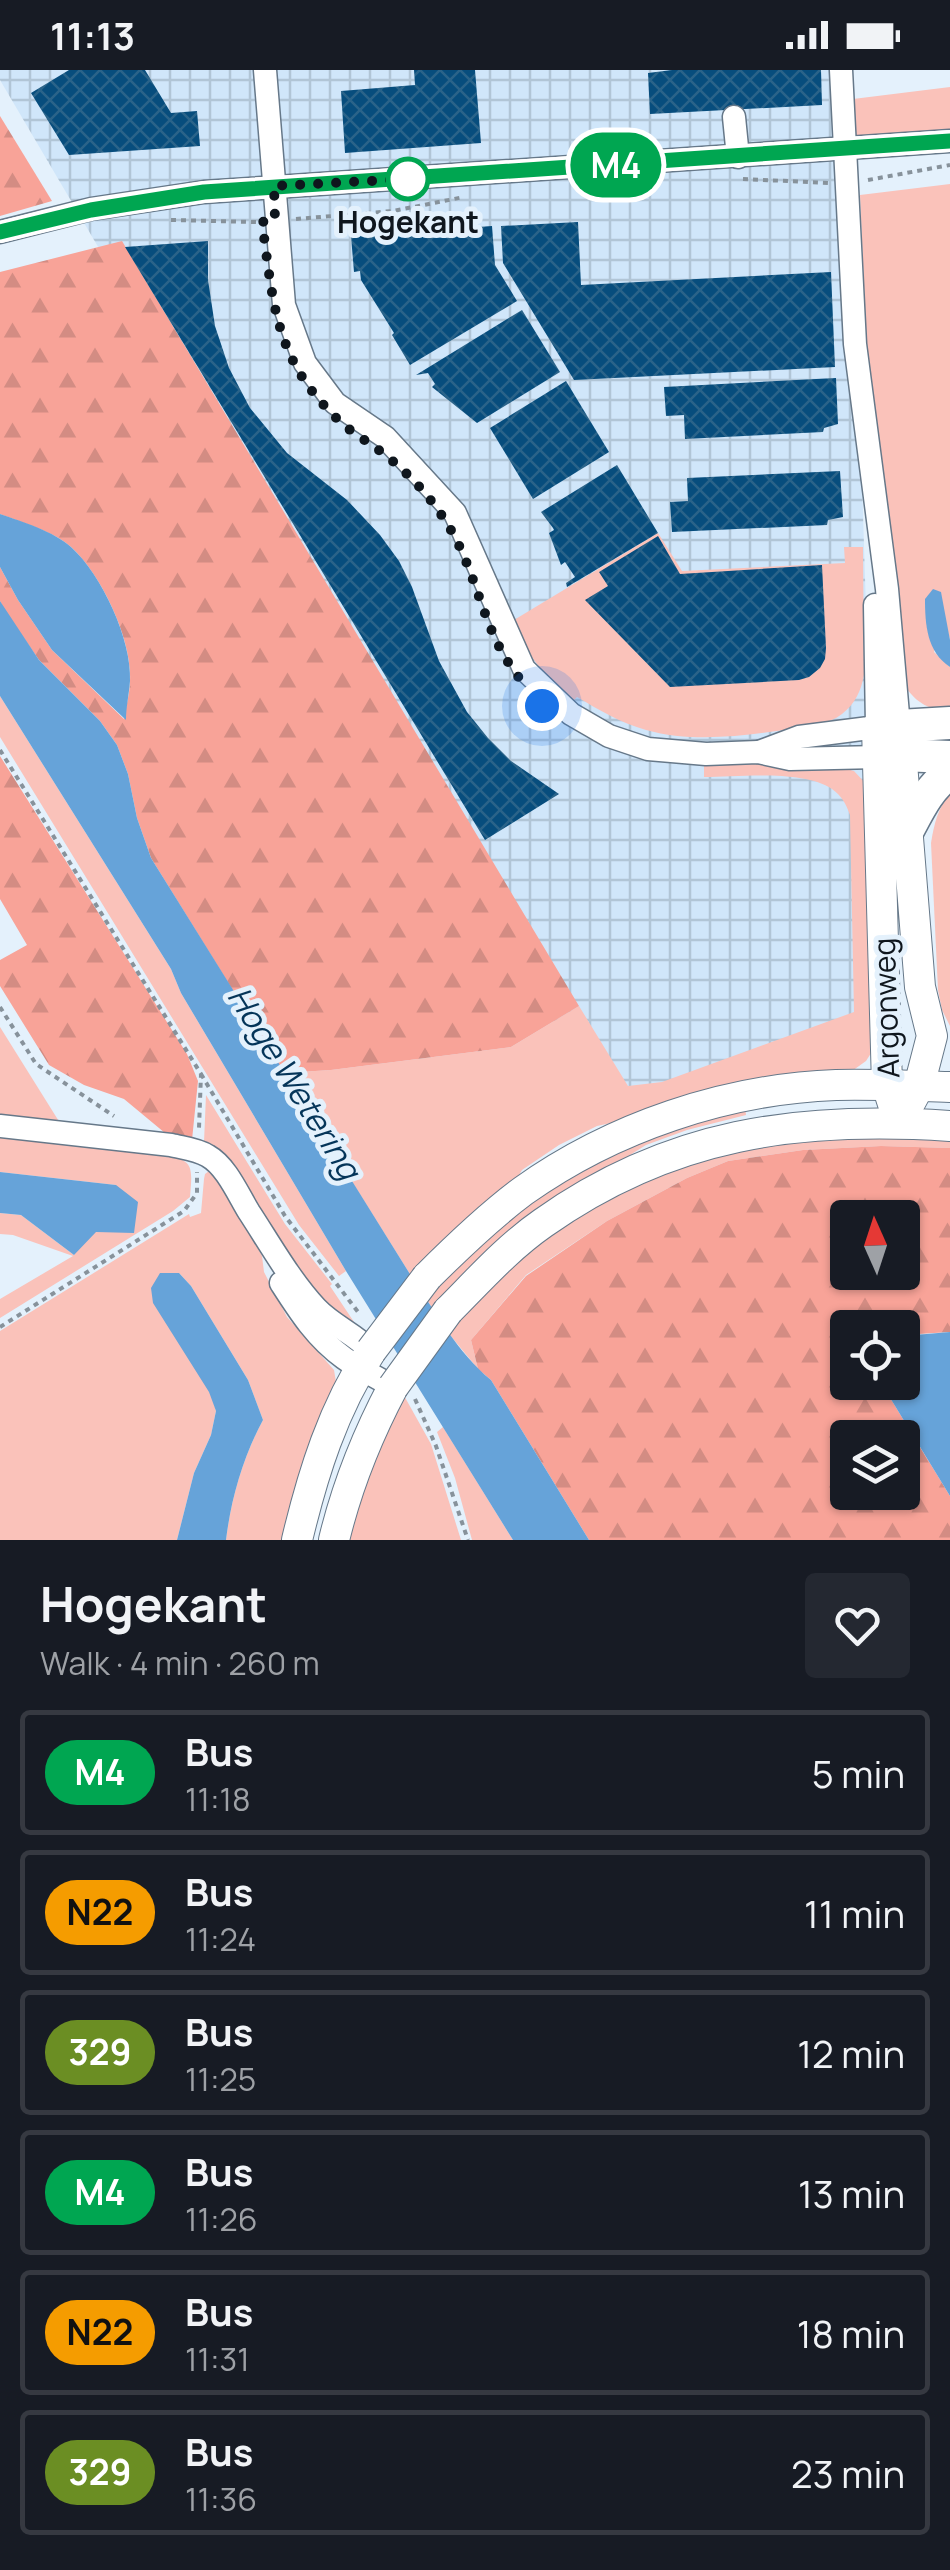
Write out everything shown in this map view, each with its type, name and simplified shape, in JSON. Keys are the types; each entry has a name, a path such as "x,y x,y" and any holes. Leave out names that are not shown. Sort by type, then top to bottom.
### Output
{"highway":[{"path":"889,741 950,723"},
{"path":"889,741 950,757"},
{"path":"908,830 924,800 950,772"}],"main road":[{"name":"Argonweg","path":"889,741 908,830 920,987 941,1043 899,1122"},
{"name":"Argonweg","path":"889,741 887,1085 899,1122"},
{"path":"297,1540 309,1488 351,1382 427,1278 488,1219 524,1191 618,1136 688,1110 763,1092 834,1085 950,1087"},
{"path":"334,1540 361,1454 394,1387 448,1312 504,1254 542,1224 644,1166 701,1145 770,1130 823,1124 899,1122 950,1126"}],"street":[{"path":"264,70 284,305 305,363 335,403 385,438 455,513 524,669 572,714 608,736 648,749 706,754 758,752 799,738 889,741"},
{"name":"Argonweg","path":"841,70 855,344 888,589 889,741"},
{"path":"734,117 738,156"},
{"path":"0,232 76,213 204,192 950,141"},
{"path":"0,1126 138,1140 212,1157 316,1307 338,1327 358,1338 366,1359 394,1387"}],"path":[{"path":"727,179 847,182 950,165"},
{"path":"158,222 275,220 393,211 480,195"},
{"path":"0,750 200,1074 197,1193 184,1211 0,1327"},
{"path":"0,1006 36,1064 124,1122 138,1140"}],"shaded area":[{"path":"0,70 849,70 872,799 862,1057 609,1116 0,80"},
{"path":"950,87 950,129 856,136 853,99"},
{"path":"950,184 950,640 945,620 934,652 950,667 950,712 924,705 905,686 868,377 860,195"},
{"path":"658,533 682,571 845,563 844,547 863,547 864,675 851,706 836,718 818,724 755,734 700,737 637,727 577,697 573,701 565,694 529,653 514,620"},
{"path":"0,696 171,969 181,993 346,1271 339,1276 299,1225 0,737"},
{"path":"704,765 838,767 854,771 868,786 875,1047 866,1061 852,1071 597,1126 522,1170 513,1185 413,1279 284,1073 511,1047 579,1006 628,1086 662,1082 854,1012 850,815 832,789 805,779 704,777"},
{"path":"950,793 950,1026 938,990 931,843 937,816"},
{"path":"0,1027 60,1123 0,1116"},
{"path":"206,1095 285,1224 332,1284 356,1325 314,1297 227,1158 204,1142"},
{"path":"745,1106 746,1115 646,1145 563,1197 435,1312 424,1296 490,1230 611,1150"},
{"path":"950,1134 950,1148 803,1150 728,1161 607,1221 526,1275 471,1340 478,1369 445,1329 502,1269 604,1196 748,1142"},
{"path":"0,1137 171,1156 185,1161 191,1170 190,1197 0,1318 0,1299 73,1256 0,1234 0,1213 21,1215 74,1255 116,1185 0,1172"},
{"path":"209,1171 254,1240 264,1272 287,1317 334,1370 336,1382 287,1540 226,1540 239,1478 263,1420 248,1380 191,1286 179,1273 216,1411 211,1435 194,1473 177,1540 0,1540 0,1331 189,1214 190,1217 201,1213 204,1179"},
{"path":"402,1392 431,1444 461,1540 344,1540 357,1494"},
{"path":"443,1427 513,1540 472,1540 437,1432"}],"green space":[{"path":"0,116 52,201 0,216"},
{"path":"122,241 579,1006 511,1047 284,1073 151,858 117,745 100,721 39,660 0,601 0,567 52,650 124,719 130,685 126,646 93,573 64,541 0,514 0,272"},
{"path":"0,756 187,1054 198,1081 192,1140 165,1133 124,1099 84,1085 49,1065 0,986 0,960 27,945 0,899"},
{"path":"950,1148 950,1332 920,1334 920,1310 830,1310 830,1400 891,1400 904,1420 830,1420 830,1510 920,1510 920,1447 950,1496 950,1540 589,1540 491,1380 478,1369 471,1340 526,1276 607,1221 728,1161 803,1150"}],"water":[{"path":"0,514 64,541 94,574 113,609 126,647 130,681 126,720 52,650 18,600 0,567"},
{"path":"933,589 941,592 950,640 950,667 936,654 927,628 925,599"},
{"path":"0,601 39,660 100,721 117,745 151,858 413,1279 458,1345 491,1380 589,1540 513,1540 346,1271 181,993 171,969 0,696"},
{"path":"0,1172 116,1185 138,1202 134,1233 96,1232 74,1255 21,1215 0,1213"},
{"path":"160,1273 179,1273 191,1286 248,1380 263,1420 239,1478 226,1540 177,1540 194,1473 211,1435 216,1411 209,1392 153,1303 151,1288"},
{"path":"950,1332 950,1496 920,1447 920,1420 904,1420 891,1400 920,1400 920,1335"}],"building":[{"path":"69,70 145,70 171,113 197,111 200,146 69,155 31,93"},
{"path":"414,70 475,70 481,143 345,153 341,91 415,85"},
{"path":"821,70 822,105 650,114 648,73"},
{"path":"578,222 581,285 831,272 835,367 574,380 503,263 501,226"},
{"path":"492,226 495,265 517,301 410,365 361,280 360,271 354,272 351,236"},
{"path":"208,241 208,280 215,326 229,368 250,408 287,453 347,500 380,535 412,587 439,661 467,712 511,761 559,794 485,840 125,247"},
{"path":"522,310 560,372 477,423 432,387 435,384 428,373 416,375"},
{"path":"836,378 838,424 824,428 823,432 685,439 684,415 666,416 664,387"},
{"path":"566,381 609,452 533,499 490,428"},
{"path":"617,465 658,533 567,587 566,583 575,577 565,562 561,565 549,533 554,530 541,512"},
{"path":"840,471 843,517 828,520 827,525 672,532 670,502 688,501 687,478"},
{"path":"658,536 680,574 822,565 826,648 820,668 799,680 670,687 585,600 608,586 599,572"}],"bus line":[{"name":"M4","path":"0,232 91,210 204,192 950,141"}],"place":[{"name":"Hogekant","path":"408,179"}],"route":[{"path":"408,179 274,186 275,220 262,222 274,310 284,347 321,403 405,472 443,517 461,547 495,638 517,677 542,706"}],"water label":[{"name":"Hoge Wetering","path":"294,1083"}]}
